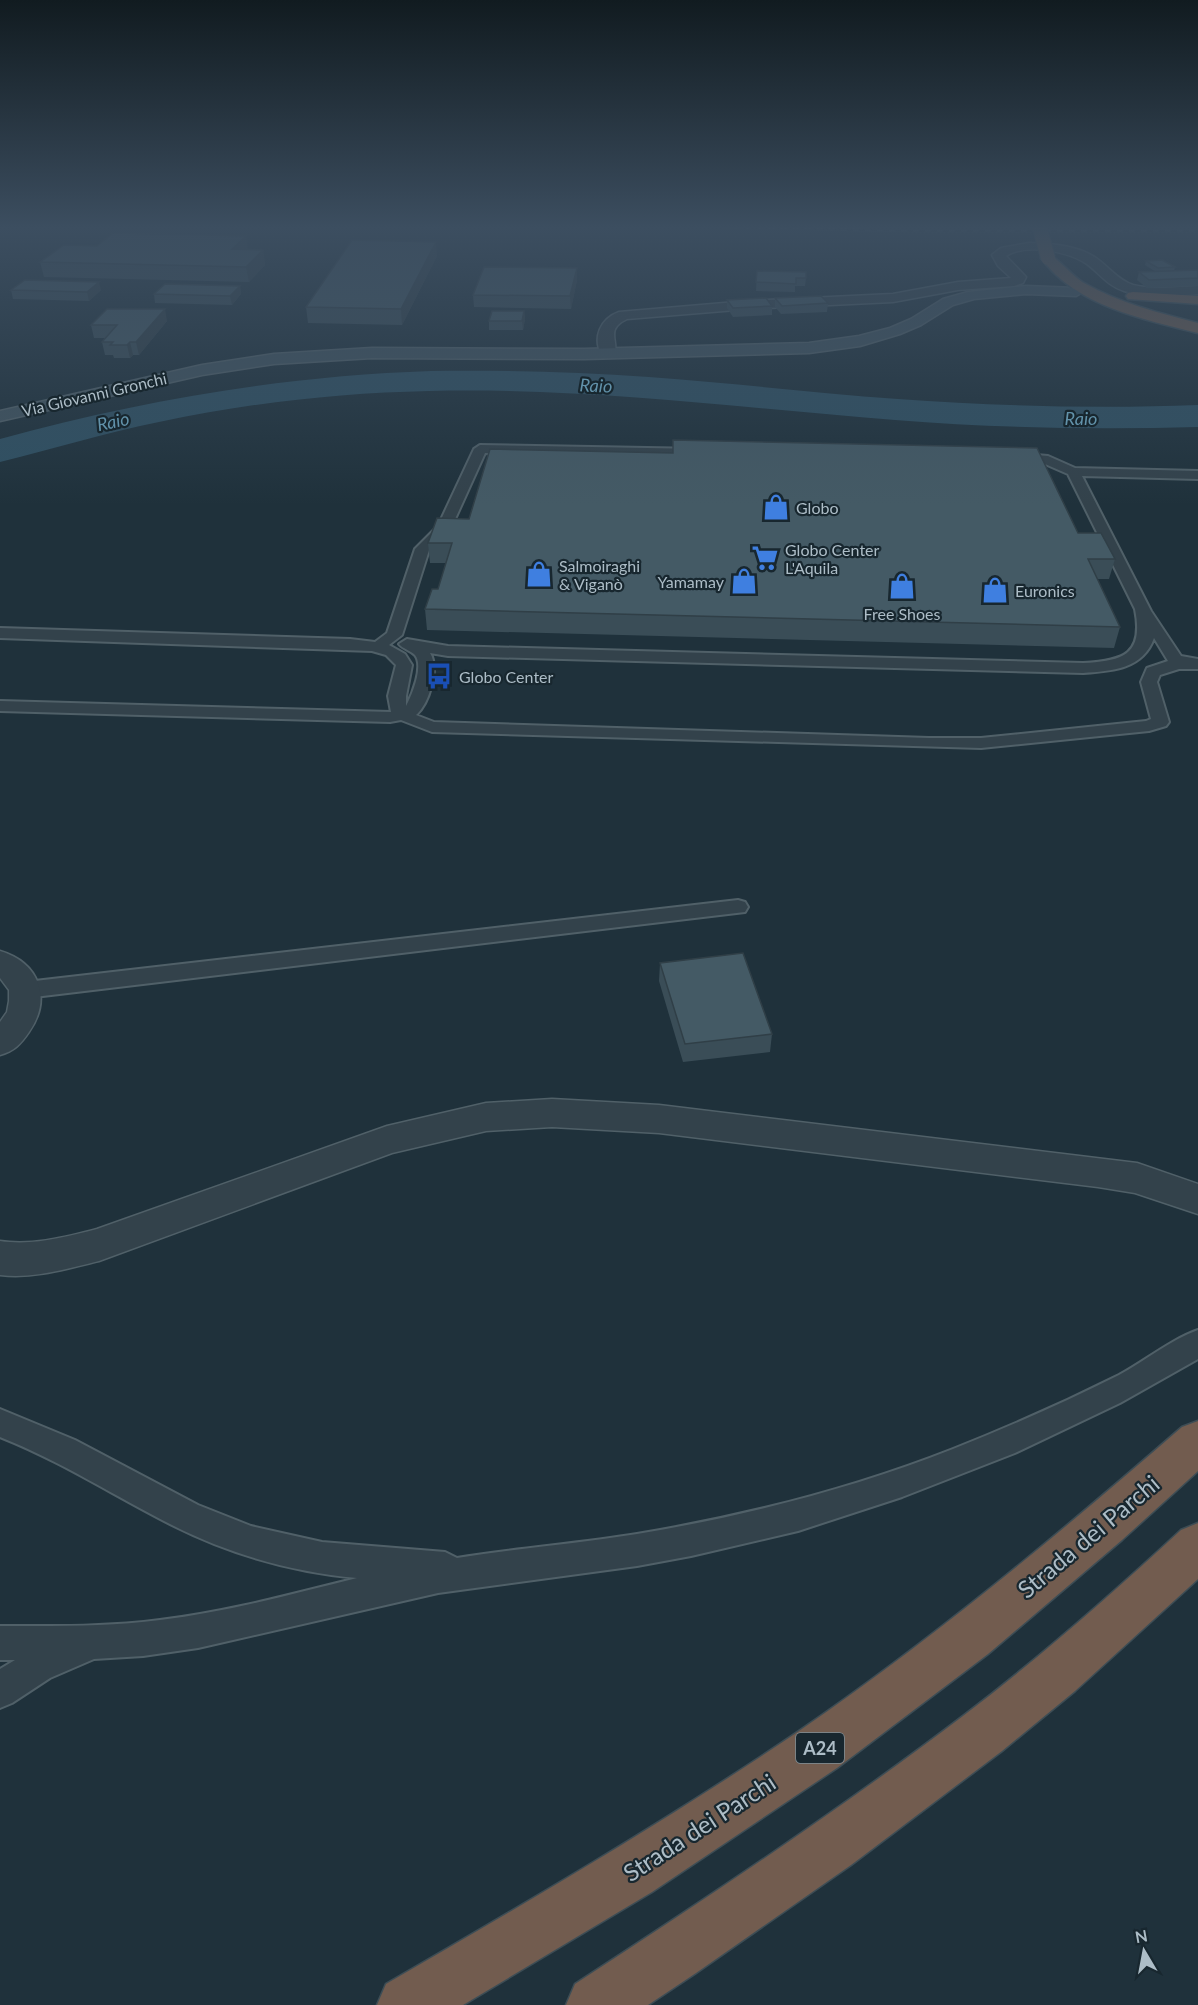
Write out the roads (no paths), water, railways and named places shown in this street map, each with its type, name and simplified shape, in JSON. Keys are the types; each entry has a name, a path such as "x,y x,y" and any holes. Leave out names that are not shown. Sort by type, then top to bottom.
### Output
{"highway":[{"path":"1164,319 1198,328"},
{"name":"Strada dei Parchi","path":"407,2005 632,1872 819,1749 970,1635 1106,1524 1198,1442"},
{"path":"596,2005 727,1920 909,1792 1063,1669 1198,1547"}],"main road":[{"name":"Via Giovanni Gronchi","path":"0,416 202,370 285,358 381,353 780,350 830,346 895,331 921,319"}],"street":[{"path":"608,353 605,338 607,328 614,319"},
{"path":"0,962 18,974 26,990 23,1014 16,1027 0,1043"},
{"path":"0,1258 15,1260 49,1257 99,1245 387,1140 486,1117 552,1113 659,1119 1098,1172 1191,1187"}],"lane":[{"path":"383,642 394,635 422,549 444,528 480,449 717,453"},
{"path":"1001,457 1048,460 1073,472 1198,475"},
{"path":"1073,472 1143,609 1175,659 1193,664"},
{"path":"0,633 331,643 383,642 448,651 1102,668 1122,663 1143,649 1148,638 1148,624 1143,609"},
{"path":"331,643 385,650 402,660 403,677 396,705 409,719"},
{"path":"409,719 426,672 425,656 411,645"},
{"path":"0,706 409,719 448,728 981,743 1149,726 1160,722 1149,682 1153,672 1166,666 1193,664"},
{"path":"1102,668 1124,675 1156,707"},
{"path":"26,990 738,907"},
{"path":"0,1691 16,1678 51,1659 82,1649 194,1631 391,1586 636,1550 783,1521 922,1476 1013,1440 1138,1380 1198,1343"},
{"path":"0,1423 44,1442 182,1513 251,1542 285,1550 363,1562 494,1570"},
{"path":"0,1643 127,1640"}],"waterway":[{"name":"Raio","path":"0,451 79,429 199,403 320,387 431,381 543,382 647,387 823,404 982,415 1069,418 1198,416"}],"place":[{"name":"Globo","path":"776,507"},
{"name":"Globo Center L'Aquila","path":"765,558"},
{"name":"Salmoiraghi & Viganò","path":"539,574"},
{"name":"Yamamay","path":"744,581"},
{"name":"Free Shoes","path":"902,586"},
{"name":"Euronics","path":"995,590"},
{"name":"Globo Center","path":"439,676"}]}
